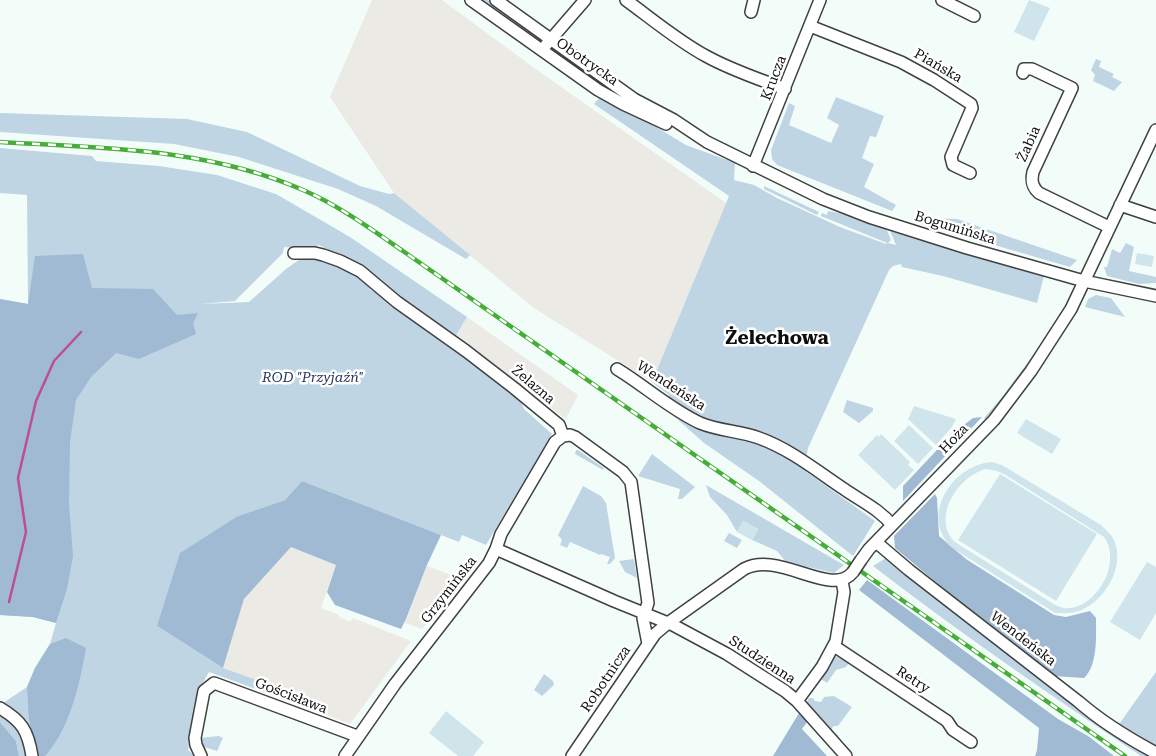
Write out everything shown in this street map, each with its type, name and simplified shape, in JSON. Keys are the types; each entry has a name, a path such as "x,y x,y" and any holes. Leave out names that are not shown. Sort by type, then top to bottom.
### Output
{"street":[{"name":"Obotrycka","path":"471,0 607,95 673,128 693,134"},
{"name":"Obotrycka","path":"496,0 634,99 674,120 693,134 754,166"},
{"path":"541,49 552,40 585,0"},
{"path":"626,0 706,56 734,70 785,89"},
{"path":"751,12 754,0"},
{"name":"Krucza","path":"754,166 820,0"},
{"path":"942,0 974,16"},
{"name":"Piańska","path":"810,26 901,62 934,80 971,104 972,108 951,157 953,165 970,173"},
{"name":"Żabia","path":"1022,73 1024,69 1032,69 1072,88 1033,172 1032,181 1034,188 1039,193 1109,227"},
{"name":"Hoża","path":"842,581 848,578 876,542 994,420 1014,394 1062,325 1156,130"},
{"name":"Bogumińska","path":"754,166 823,199 869,217 1084,281 1156,296"},
{"path":"1120,205 1156,217"},
{"name":"Żelazna","path":"294,253 323,255 360,271 397,302 514,388 559,425 563,436"},
{"name":"Wendeńska","path":"617,369 679,411 702,424 743,433 778,447 862,502 873,507 892,525"},
{"path":"563,436 574,437 624,472 630,480 648,603 644,614 648,644"},
{"name":"Grzymińska","path":"345,756 357,736 420,651 484,571 512,515 555,442 563,436"},
{"name":"Wendeńska","path":"876,542 909,570 1105,723 1156,753"},
{"name":"Studzienna","path":"496,550 668,623 727,654 778,686 797,701 846,756"},
{"path":"668,623 744,568 753,565 772,564 829,581 842,581 844,592 834,646 813,680 797,701"},
{"name":"Robotnicza","path":"572,756 648,644 668,623"},
{"name":"Retry","path":"834,646 948,721 954,730 971,742"},
{"name":"Gościsława","path":"201,756 195,738 204,691 214,683 357,736"},
{"path":"0,708 16,719 24,728 32,756"}],"shaded area":[{"path":"372,0 442,0 537,70 726,203 652,382 534,308 394,193 330,97"},
{"path":"1029,0 1050,8 1034,41 1014,32"},
{"path":"1137,253 1154,256 1152,267 1135,264"},
{"path":"83,254 92,288 153,289 177,315 198,313 193,323 196,334 139,359 116,353 91,377 76,400 70,442 69,504 73,556 67,589 56,623 33,617 0,615 0,299 28,304 35,256"},
{"path":"467,317 578,395 566,419 456,338"},
{"path":"914,406 956,419 952,427 936,445 908,419"},
{"path":"982,417 903,501 903,486 952,434 973,418"},
{"path":"1026,419 1061,439 1052,454 1017,433"},
{"path":"909,425 933,448 918,464 894,441"},
{"path":"881,434 910,462 908,465 914,470 895,490 858,455 877,435 879,437"},
{"path":"992,462 1002,465 1101,525 1110,534 1117,550 1115,572 1104,592 1097,600 1076,612 1055,613 951,547 942,534 939,521 940,507 945,494 953,482 964,472 977,465","holes":["986,469 997,471 1104,537 1109,548 1108,572 1103,584 1086,602 1075,607 1063,608 1055,604 955,542 948,532 947,510 951,499 958,489 976,473"]},
{"path":"1000,474 1097,534 1056,601 958,540"},
{"path":"302,481 441,535 401,629 335,605 327,592 336,565 291,547 244,599 223,668 157,626 180,553 238,516 285,500"},
{"path":"935,494 937,498 939,536 966,559 1054,615 1066,617 1090,611 1096,618 1094,658 1089,672 1084,678 1054,676 984,622 895,548 894,536"},
{"path":"743,521 758,529 752,540 737,532"},
{"path":"291,547 336,565 321,608 339,615 339,617 350,622 353,618 411,641 350,724 311,709 314,700 223,668 244,599"},
{"path":"1147,562 1156,567 1156,613 1140,640 1110,622"},
{"path":"427,566 451,575 436,613 422,629 405,623"},
{"path":"867,580 1058,719 1088,736 1114,756 1035,756 1039,728 859,590"},
{"path":"66,638 86,648 81,676 73,705 61,733 45,756 37,756 29,720 27,687 35,668 50,644"},
{"path":"446,711 484,742 473,756 458,756 429,733"},
{"path":"799,713 807,722 802,729 827,756 773,756"},
{"path":"0,722 16,741 19,756 0,756"}],"green space":[{"path":"478,0 488,0 532,31 529,36"},
{"path":"1096,59 1101,61 1099,67 1114,74 1112,77 1122,82 1114,91 1093,81 1095,75 1091,70"},
{"path":"836,97 884,116 876,137 870,136 862,158 874,164 864,187 896,205 892,211 777,165 772,159 771,150 789,103 795,106 789,125 831,143 839,125 827,118"},
{"path":"599,98 646,121 686,145 735,163 734,180 754,185 777,198 840,227 887,243 821,216 822,213 827,215 828,211 844,214 887,230 891,240 888,243 896,245 890,231 1044,276 1037,303 943,276 902,267 901,264 893,266 889,270 808,448 804,470 875,521 853,556 759,481 704,443 661,407 669,395 652,382 729,196 594,104"},
{"path":"0,113 187,119 247,132 360,186 389,194 394,193 470,255 466,259 376,206 338,189 239,157 174,144 0,132"},
{"name":"ROD \"Przyjaźń\"","path":"0,148 92,156 96,161 159,166 217,175 276,194 350,237 467,317 456,336 414,308 358,265 319,245 307,249 284,247 283,253 235,301 199,304 249,302 286,269 303,257 315,256 357,273 372,291 379,291 422,328 457,349 519,397 524,409 552,434 486,545 462,535 459,542 302,481 285,500 238,516 157,626 223,668 314,700 311,709 209,672 201,686 188,750 195,756 19,756 16,741 0,722 0,705 27,687 35,668 50,644 56,623 33,617 0,615 0,299 28,304 27,195 0,193"},
{"path":"764,186 819,212 817,215 764,189"},
{"path":"920,218 957,219 1077,260 1070,267 922,224"},
{"path":"1126,243 1134,247 1129,271 1156,277 1156,283 1139,284 1107,276 1104,267 1107,267 1112,249 1120,253"},
{"path":"1096,295 1111,298 1125,317 1085,307 1088,299"},
{"path":"1041,344 1032,362 987,421 984,418 1003,396"},
{"path":"847,400 873,408 873,411 859,423 843,412"},
{"path":"576,450 604,468 603,470 575,454"},
{"path":"652,454 695,487 682,499 678,499 680,489 638,476"},
{"path":"706,485 844,565 834,573 786,562 777,551 752,540 758,529 743,521 737,532 727,515 710,497"},
{"path":"583,486 601,496 606,503 615,558 610,564 607,564 610,557 600,555 570,542 567,548 560,545 562,540 558,535"},
{"path":"729,533 742,540 737,548 724,541"},
{"path":"886,558 955,614 1012,656 1155,756 1141,756 1039,687 873,566"},
{"path":"634,559 637,578 625,572 619,561"},
{"path":"835,656 849,663 846,667 836,670 827,683 821,679"},
{"path":"1156,672 1156,746 1117,727"},
{"path":"544,674 553,681 554,685 542,696 534,690"},
{"path":"834,696 852,707 838,726 832,728 839,736 836,737 809,707 807,702 809,698 821,702 824,697"},
{"path":"219,736 223,738 217,751 204,747 199,738"}],"waterway":[{"path":"9,602 26,532 18,478 36,401 54,361 81,332"}],"railway":[{"path":"0,142 116,149 192,158 267,176 303,190 329,203 403,251 1125,756"}],"district":[{"name":"Żelechowa","path":"777,338"}]}
